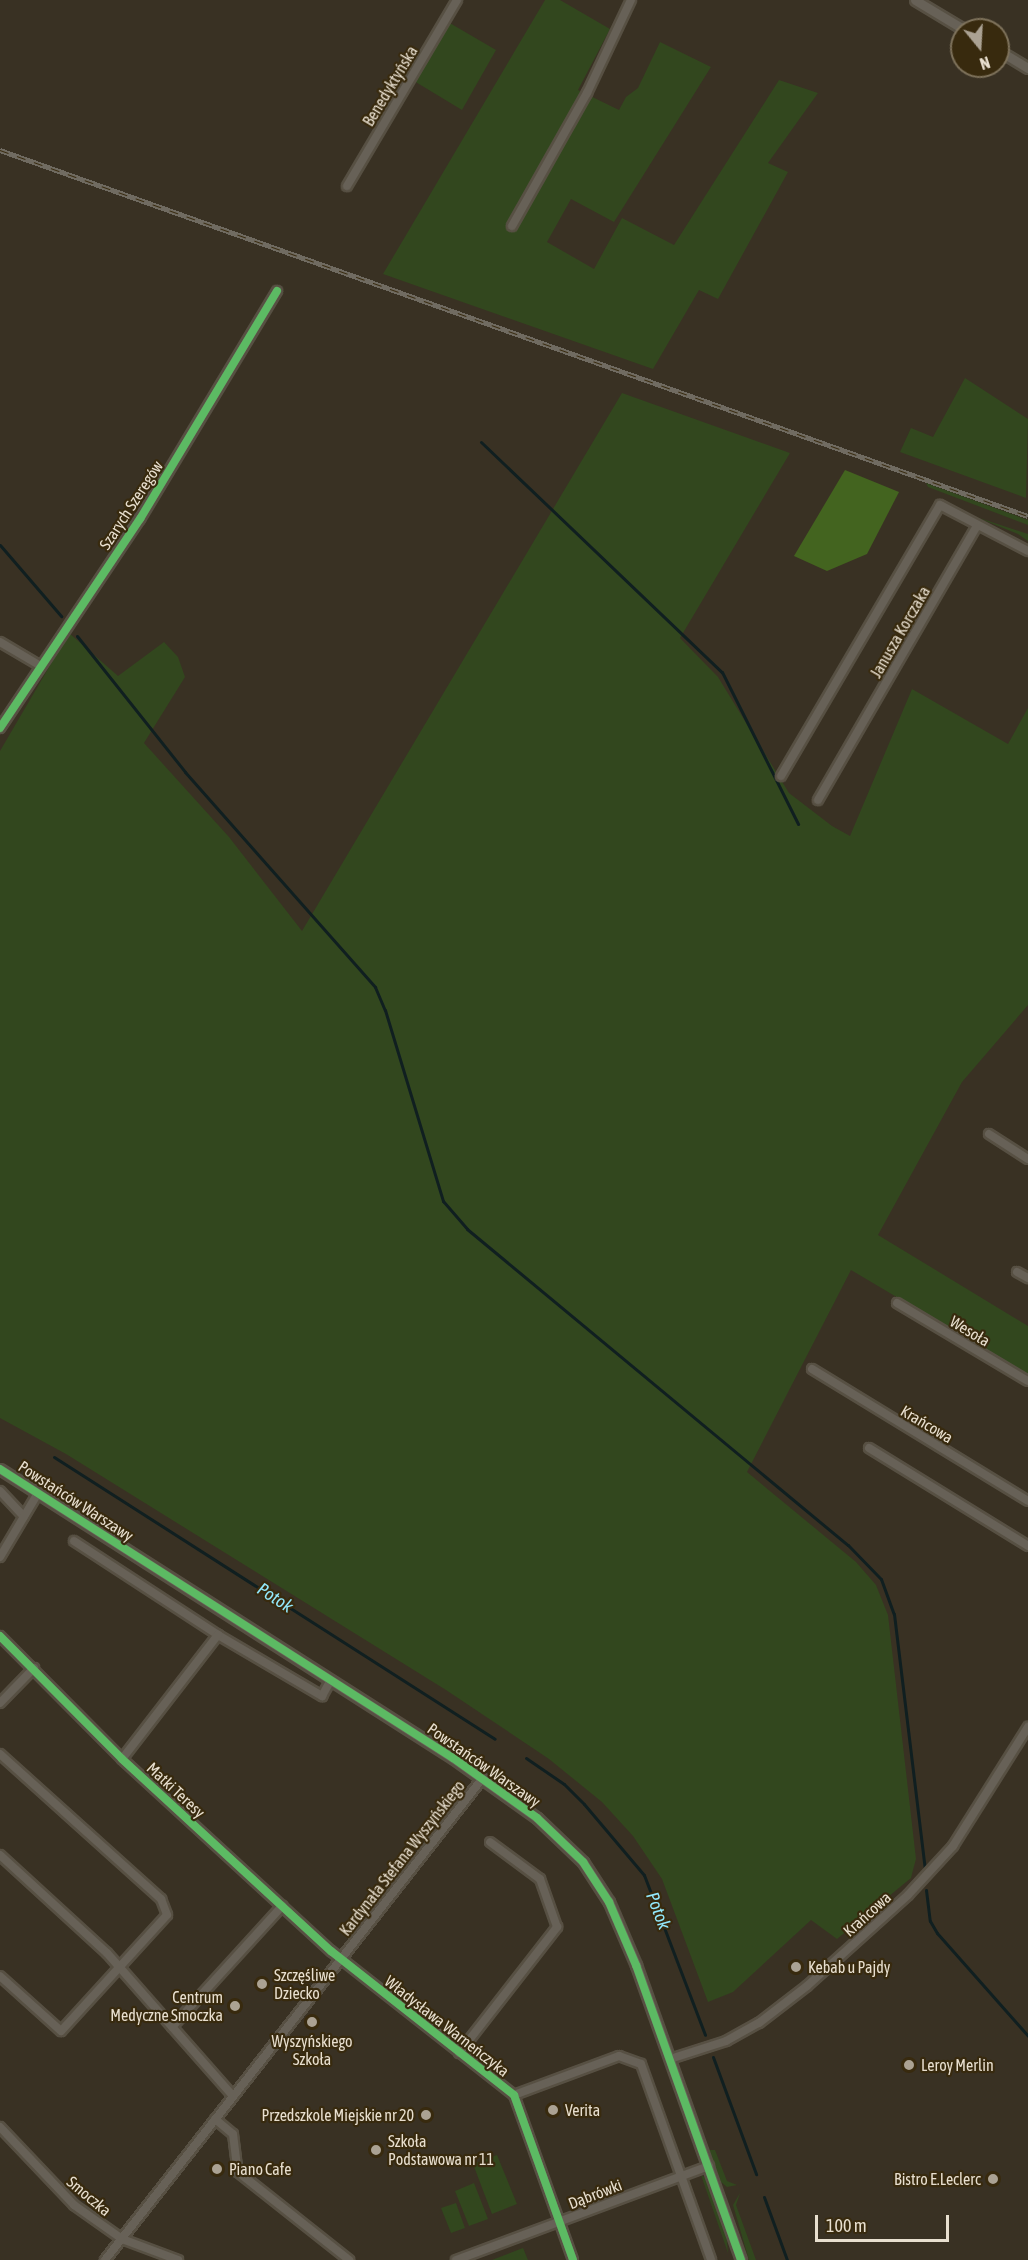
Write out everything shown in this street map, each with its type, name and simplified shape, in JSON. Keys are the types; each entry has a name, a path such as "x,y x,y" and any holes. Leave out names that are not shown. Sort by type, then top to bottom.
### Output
{"street":[{"name":"Benedyktyńska","path":"347,186 457,0"},
{"path":"512,225 588,93 631,0"},
{"path":"915,0 950,21"},
{"path":"1010,57 1028,68"},
{"name":"Szarych Szeregów","path":"0,728 39,665 140,519 277,291"},
{"path":"781,776 930,518 940,505 1028,551"},
{"name":"Janusza Korczaka","path":"818,800 977,526"},
{"path":"0,642 39,665"},
{"path":"989,1134 1028,1159"},
{"path":"1017,1272 1028,1278"},
{"name":"Wesoła","path":"897,1303 1028,1381"},
{"name":"Krańcowa","path":"812,1369 1028,1502"},
{"path":"869,1448 1028,1546"},
{"name":"Powstańców Warszawy","path":"0,1469 482,1779 537,1818 583,1862 598,1884 633,1956 710,2166 741,2260"},
{"path":"0,1491 24,1518"},
{"path":"0,1557 38,1493"},
{"path":"74,1541 218,1635 322,1696 331,1680"},
{"path":"122,1759 218,1635"},
{"name":"Matki Teresy","path":"0,1636 122,1759 340,1959"},
{"path":"0,1703 34,1668"},
{"name":"Krańcowa","path":"670,2059 726,2041 766,2017 908,1895 953,1846 1028,1727"},
{"path":"0,1754 161,1899 167,1915 61,2031 0,1976"},
{"name":"Kardynała Stefana Wyszyńskiego","path":"105,2260 482,1779"},
{"path":"459,2053 557,1927 540,1879 490,1842"},
{"path":"0,1855 107,1953 117,1969 233,2096"},
{"path":"172,2027 282,1906"},
{"name":"Władysława Warneńczyka","path":"340,1959 514,2095 573,2260"},
{"path":"514,2095 619,2056 641,2064 711,2260"},
{"path":"215,2119 233,2134 238,2172 349,2260"},
{"name":"Smoczka","path":"0,2127 74,2205 122,2239 178,2260"},
{"name":"Dąbrówki","path":"456,2260 710,2166"}],"green space":[{"path":"545,0 560,0 610,29 578,90 619,110 626,97 638,88 660,42 711,67 614,222 571,199 547,242 594,269 622,218 674,245 779,80 818,93 768,163 788,172 718,299 699,290 653,369 383,274"},
{"path":"448,22 496,50 462,110 414,81"},
{"path":"965,378 1028,419 1026,498 900,452 911,428 933,437"},
{"path":"622,393 790,453 680,638 718,677 789,793 832,826 850,836 912,689 1008,744 1028,708 1028,1005 962,1082 878,1235 1028,1326 1028,1375 851,1270 747,1472 856,1562 876,1585 888,1615 916,1859 911,1878 837,1939 811,1920 733,1992 708,2002 662,1879 633,1836 602,1802 549,1759 446,1690 66,1454 0,1418 0,751 69,633 118,676 164,642 178,657 185,677 144,743 229,837 302,931"},
{"path":"845,470 899,492 867,554 827,571 794,556"},
{"path":"926,483 1028,520 1028,525 928,487"},
{"path":"976,517 1028,534 1028,541 1018,534"},
{"path":"709,2150 715,2150 727,2181 737,2185 727,2187 721,2182"},
{"path":"497,2155 517,2204 492,2214 473,2164"},
{"path":"701,2175 708,2179 726,2231 728,2253"},
{"path":"474,2183 488,2219 469,2226 455,2191"},
{"path":"740,2193 736,2205 756,2260 749,2260 733,2205"},
{"path":"456,2203 465,2228 451,2233 441,2208"},
{"path":"523,2248 528,2260 492,2260"}],"waterway":[{"path":"481,442 722,672 798,824"},
{"path":"0,545 61,616"},
{"path":"77,636 185,772 375,987 385,1010 443,1201 467,1229 848,1545 881,1579 894,1614 925,1869"},
{"name":"Potok","path":"54,1457 495,1739"},
{"name":"Potok","path":"526,1758 564,1784 584,1804 644,1875 705,2035"},
{"path":"926,1890 930,1921 937,1933 1028,2036"},
{"name":"Potok","path":"713,2057 756,2174"},
{"name":"Potok","path":"764,2197 787,2260"}],"railway":[{"path":"0,150 1028,516"}],"cycle path":[{"path":"0,728 140,519 277,291"},
{"path":"0,1469 453,1758 537,1818 583,1862 609,1902 636,1965 741,2260"},
{"path":"0,1636 122,1759 331,1951 514,2095 573,2260"}],"place":[{"name":"Kebab u Pajdy","path":"796,1967"},
{"name":"Szczęśliwe Dziecko","path":"262,1984"},
{"name":"Centrum Medyczne Smoczka","path":"235,2006"},
{"name":"Wyszyńskiego Szkoła","path":"312,2022"},
{"name":"Leroy Merlin","path":"909,2065"},
{"name":"Verita","path":"553,2110"},
{"name":"Przedszkole Miejskie nr 20","path":"426,2115"},
{"name":"Szkoła Podstawowa nr 11","path":"376,2150"},
{"name":"Piano Cafe","path":"217,2169"},
{"name":"Bistro E.Leclerc","path":"993,2179"}]}
